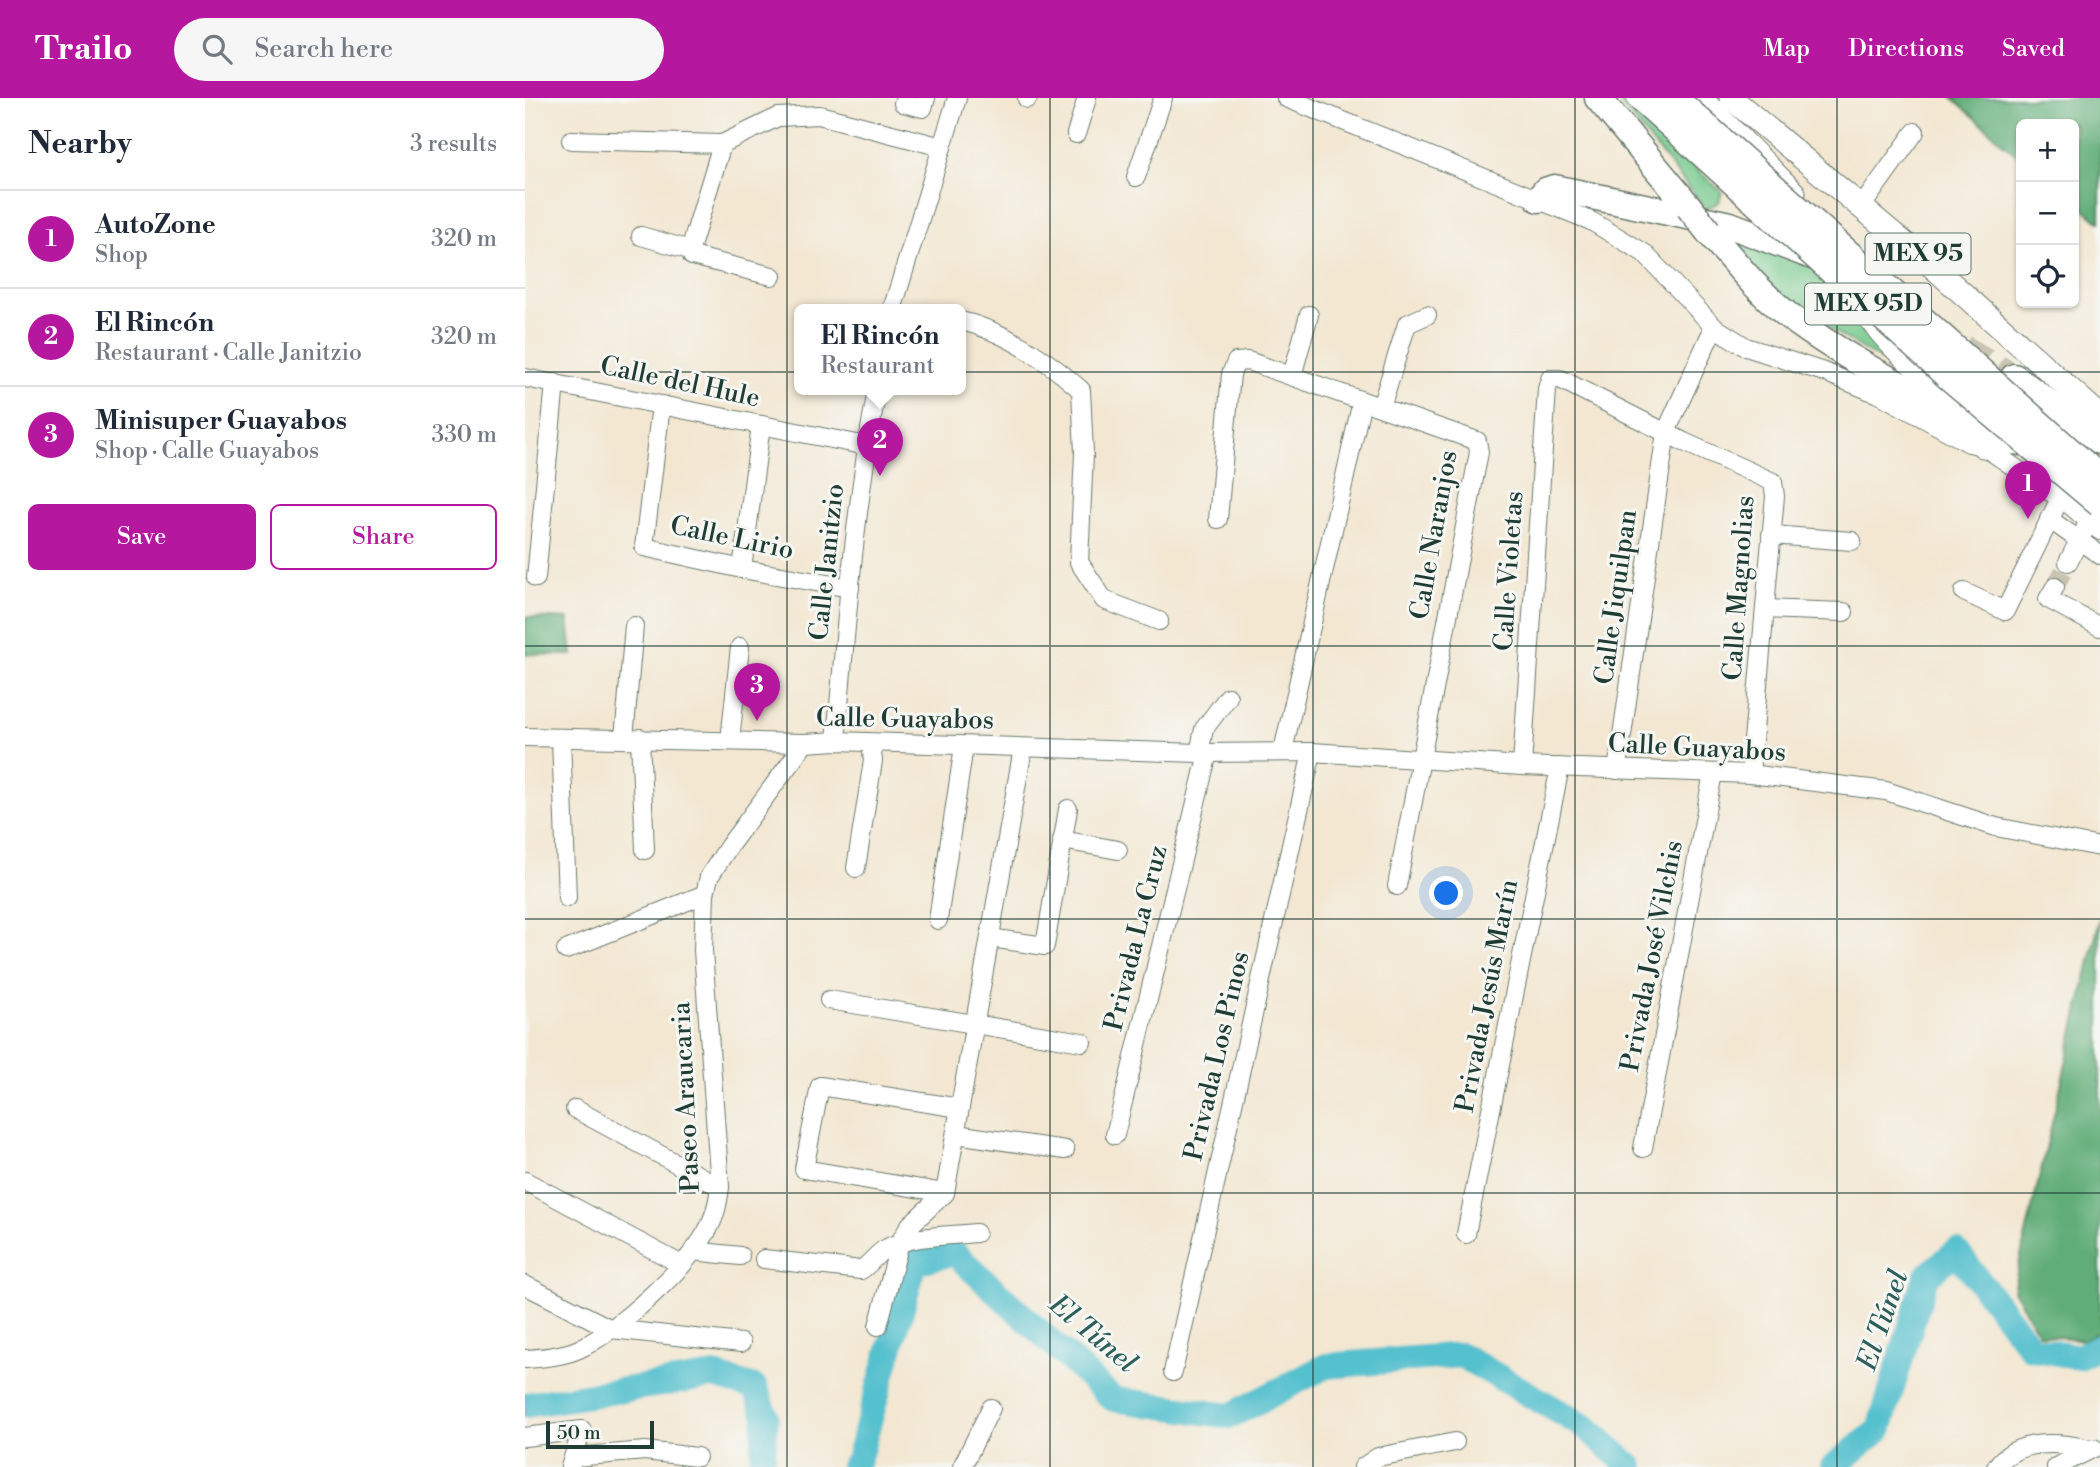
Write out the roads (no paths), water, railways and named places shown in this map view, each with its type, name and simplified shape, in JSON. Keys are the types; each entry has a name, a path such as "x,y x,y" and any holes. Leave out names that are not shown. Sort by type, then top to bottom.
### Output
{"highway":[{"path":"1598,98 1708,231 1770,299 1797,322 1940,405 2020,442"},
{"name":"MEX 95D","path":"1641,98 2097,515"},
{"path":"1539,199 1545,191 1554,188 1730,225 1826,262 1743,190 1652,98"},
{"name":"MEX 95D","path":"1674,98 2100,478"},
{"path":"2014,377 2100,441"}],"main road":[{"name":"MEX 95","path":"1700,98 1790,186 1886,342 1926,377 2020,442 2100,489"},
{"name":"MEX 95","path":"1731,98 1862,206 2100,416"},
{"path":"1983,446 2020,442"}],"street":[{"path":"905,98 903,103 923,108 926,98"},
{"path":"899,304 957,98"},
{"path":"1076,134 1087,98"},
{"path":"1136,177 1163,98"},
{"path":"1286,98 1539,199 1611,231 1644,253 1714,327 1746,347 1824,372 1883,396 1969,443 1983,446 2060,498 2097,515 2079,540 2068,562"},
{"path":"571,140 722,144 779,117 819,116 942,147"},
{"path":"1862,206 1915,132"},
{"path":"722,144 690,250 692,256 699,260 772,276"},
{"path":"641,236 690,250"},
{"path":"1292,376 1309,315"},
{"path":"1381,407 1407,324 1427,315"},
{"path":"966,322 984,327 1056,369 1081,390 1084,453 1079,562 1104,600 1160,621"},
{"name":"Calle Jiquilpan","path":"1617,770 1666,432 1714,327"},
{"name":"Calle Naranjos","path":"1218,519 1231,374 1235,362 1248,361 1477,441 1479,452 1419,758 1397,886"},
{"name":"Calle del Hule","path":"525,378 867,446"},
{"name":"Calle Violetas","path":"1522,766 1550,379 1560,379 1666,432"},
{"path":"536,578 533,538 555,383"},
{"name":"Calle Janitzio","path":"836,741 849,588 876,395"},
{"path":"1283,751 1362,401"},
{"name":"Calle Lirio","path":"661,405 645,547 742,569 849,588"},
{"path":"742,569 761,425"},
{"name":"Calle Magnolias","path":"1666,432 1773,482 1771,536 1750,774"},
{"path":"1964,592 2005,611 2073,472"},
{"path":"2049,519 2100,555"},
{"path":"1771,536 1852,541"},
{"path":"2055,587 2048,599 2100,627"},
{"path":"1765,609 1844,612"},
{"path":"634,626 632,738 645,850"},
{"path":"730,740 740,648"},
{"name":"Privada La Cruz","path":"1115,1135 1203,753 1204,729 1228,696"},
{"name":"Calle Guayabos","path":"525,737 805,743 836,741 1203,753 1283,751 1522,766 1750,774 1886,791 1996,827 2100,847"},
{"path":"561,738 568,898"},
{"path":"566,950 705,894 709,877 729,846 805,743"},
{"path":"856,868 873,761 871,743"},
{"path":"938,920 964,746"},
{"path":"878,1326 900,1242 910,1225 945,1193 1023,748"},
{"name":"Privada Los Pinos","path":"1173,1372 1311,752"},
{"name":"Privada Jesús Marín","path":"1466,1234 1560,767"},
{"name":"Privada José Vilchis","path":"1643,1148 1713,773"},
{"path":"990,938 1045,946 1068,809"},
{"path":"1062,840 1118,850"},
{"name":"Paseo Araucaria","path":"525,1359 581,1349 611,1329 687,1258 717,1209 720,1187 703,950 705,894"},
{"path":"829,1000 1082,1042"},
{"path":"945,1193 804,1169 820,1086 960,1108"},
{"path":"575,1109 720,1187"},
{"path":"956,1134 1065,1150"},
{"path":"525,1181 687,1258 740,1256"},
{"path":"764,1259 861,1270 882,1250 900,1242 976,1233"},
{"path":"525,1285 611,1329 741,1343"},
{"path":"962,1467 991,1408"},
{"path":"525,1437 582,1430 572,1462 645,1451 697,1457"},
{"path":"1363,1467 1378,1457 1455,1443"},
{"path":"1996,1467 2003,1458 2030,1446 2068,1444 2095,1448"},
{"path":"2056,1467 2095,1448"}],"waterway":[{"name":"El Túnel","path":"1833,1467 1879,1430 1926,1277 1956,1251 2031,1348 2079,1357 2100,1346"},
{"name":"El Túnel","path":"853,1467 858,1460 915,1262 954,1253 1113,1399 1230,1416 1326,1366 1461,1355 1587,1428 1631,1467"},
{"name":"El Túnel","path":"525,1405 714,1376 755,1388 766,1415 762,1467"}],"tunnel":[{"path":"1964,348 2014,377"},
{"path":"2055,587 2068,562"}],"place":[{"name":"El Rincón","path":"880,476"},
{"name":"AutoZone","path":"2028,519"},
{"name":"Minisuper Guayabos","path":"757,721"}]}
